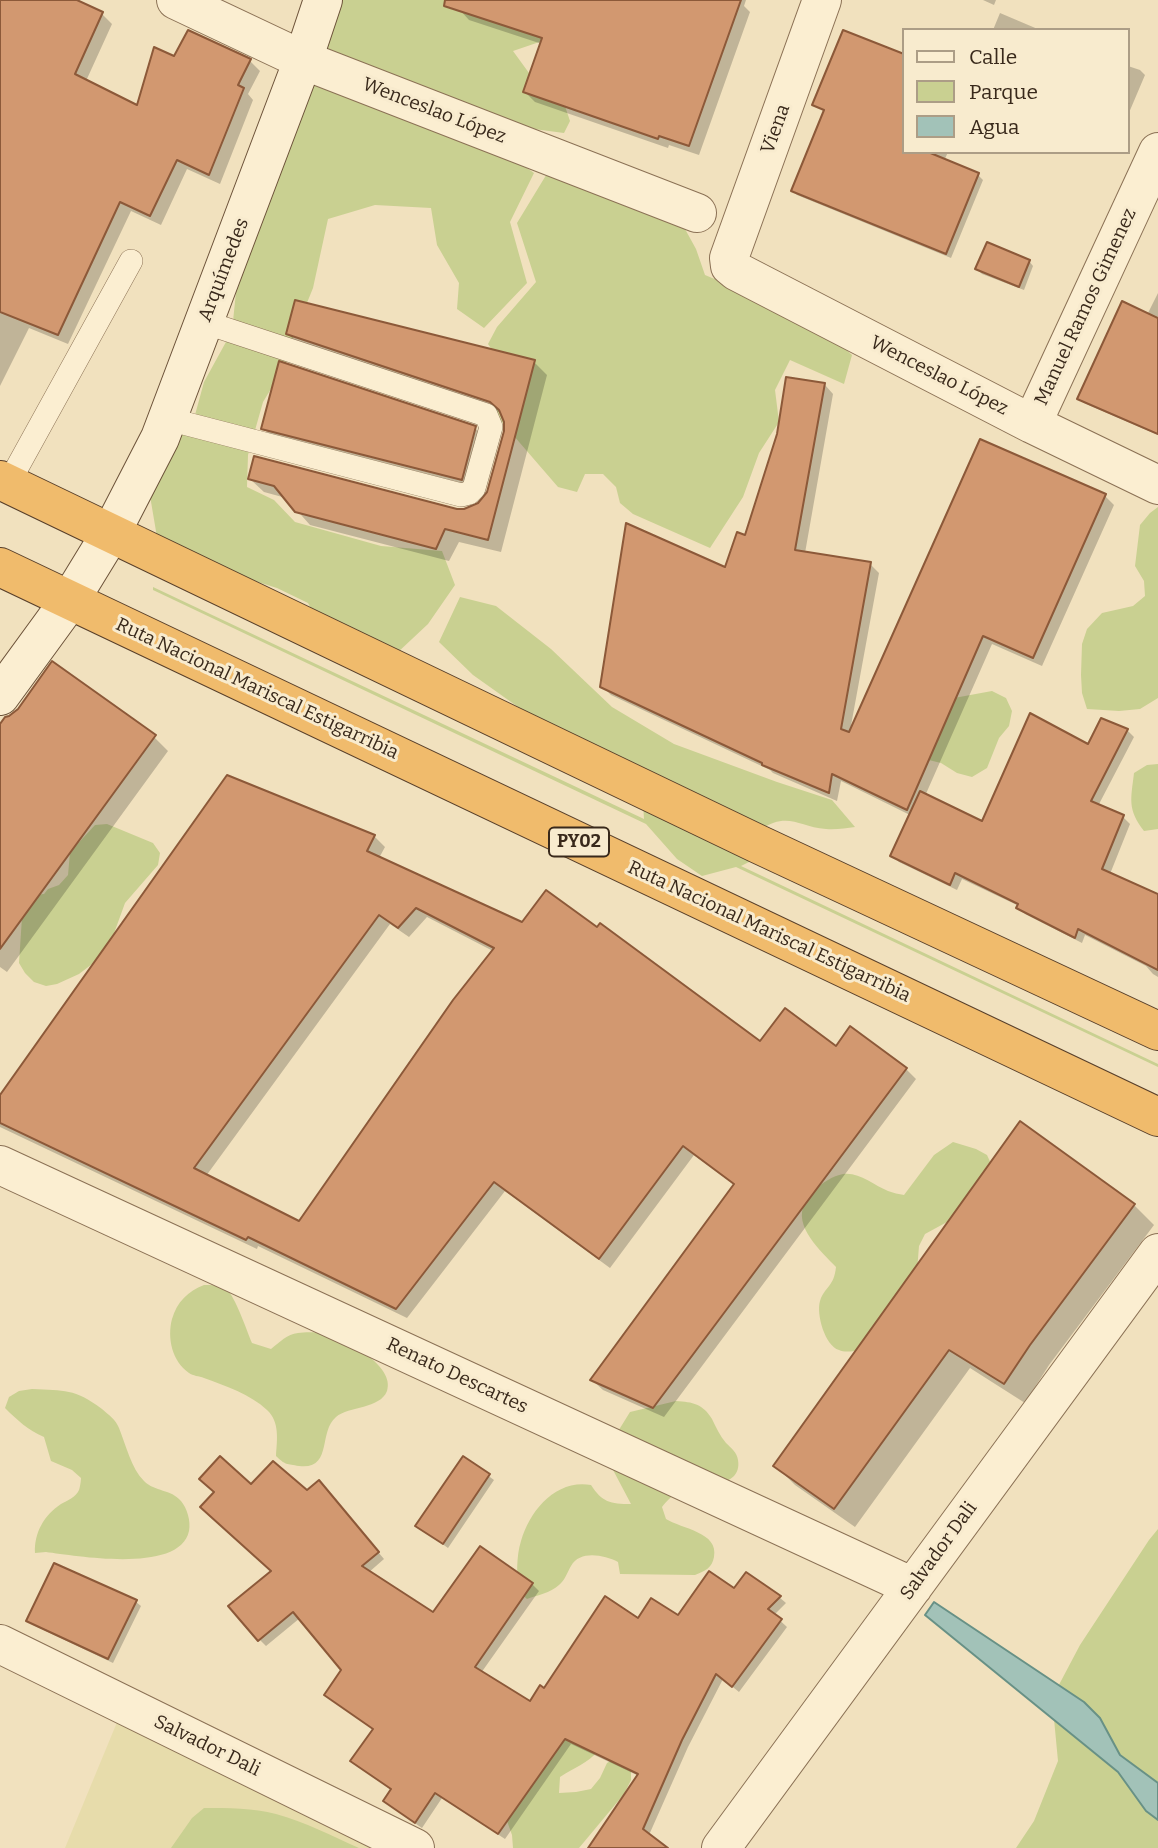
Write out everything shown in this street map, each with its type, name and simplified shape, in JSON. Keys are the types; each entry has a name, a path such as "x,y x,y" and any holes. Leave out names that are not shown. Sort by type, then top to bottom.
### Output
{"highway":[{"path":"4,482 758,844 1158,1031"},
{"name":"Ruta Nacional Mariscal Estigarribia","path":"0,567 1158,1117"}],"street":[{"name":"Wenceslao López","path":"176,0 303,60 696,213"},
{"name":"Arquímedes","path":"0,696 70,600 111,533 160,438 303,60 323,0"},
{"name":"Viena","path":"729,258 822,0"},
{"name":"Manuel Ramos Gimenez","path":"1032,424 1158,152"},
{"name":"Wenceslao López","path":"729,258 730,266 736,271 1032,424 1158,485"},
{"name":"Renato Descartes","path":"0,1166 913,1587"},
{"name":"Salvador Dali","path":"721,1848 1158,1253"},
{"name":"Salvador Dali","path":"0,1644 415,1848"}],"lane":[{"path":"4,482 131,261"},
{"path":"168,419 461,495 474,488 491,427 486,415 204,322"}],"shaded area":[{"path":"120,1715 397,1848 65,1848"}],"green space":[{"path":"338,0 496,0 554,37 513,51 529,73 553,88 565,106 570,121 564,133 519,127 507,154 534,173 510,222 527,283 484,328 457,309 459,283 437,245 431,208 375,205 328,219 313,288 292,340 286,364 263,402 248,455 247,487 274,500 295,522 381,546 442,551 455,585 428,624 396,654 318,622 308,603 277,588 197,563 158,543 149,490 170,444 195,415 204,382 232,331 236,292"},
{"path":"548,172 685,229 696,249 705,275 762,299 826,332 852,355 844,384 790,360 775,390 779,422 759,453 743,497 710,548 633,514 620,503 616,487 603,474 585,474 577,492 558,487 494,413 491,390 497,357 488,344 497,327 536,282 517,223"},
{"path":"1158,507 1158,698 1140,709 1087,709 1082,693 1081,675 1082,644 1087,629 1102,613 1133,606 1145,596 1144,581 1135,566 1140,525"},
{"path":"153,587 644,819 643,804 542,724 473,675 439,642 460,597 496,606 551,649 612,707 674,744 832,800 855,827 826,829 786,821 770,824 760,830 758,844 749,862 741,866 1158,1064 1158,1067 736,867 702,876 677,859 646,824 153,590"},
{"path":"992,691 1006,698 1012,711 1009,726 999,738 987,768 972,777 957,773 941,763 908,755 916,705"},
{"path":"1158,764 1158,829 1144,831 1133,810 1131,797 1134,773 1147,765"},
{"path":"107,824 153,843 160,853 158,865 125,903 113,936 100,958 79,974 57,984 46,986 34,982 19,963 22,917 32,895 44,894 48,889 59,885 68,875 70,852 95,825"},
{"path":"953,1142 987,1155 992,1166 969,1207 925,1234 919,1246 916,1284 861,1350 839,1350 826,1336 819,1314 820,1301 833,1279 836,1267 805,1229 802,1212 805,1203 820,1185 843,1174 855,1175 888,1191 904,1195 934,1155"},
{"path":"204,1285 227,1290 237,1306 252,1343 271,1349 294,1334 322,1333 355,1347 376,1363 388,1382 387,1391 378,1401 336,1417 327,1432 324,1449 317,1462 310,1466 284,1463 276,1456 276,1426 267,1410 237,1391 191,1374 175,1356 170,1334 174,1313 184,1298"},
{"path":"32,1389 76,1394 92,1402 112,1418 118,1425 139,1476 148,1485 173,1494 185,1507 189,1531 182,1544 167,1553 148,1558 35,1553 36,1538 41,1525 55,1508 76,1495 81,1478 72,1470 51,1461 44,1437 5,1408 9,1397 19,1391"},
{"path":"676,1401 692,1403 705,1410 738,1460 738,1470 726,1482 678,1493 662,1507 666,1519 698,1532 711,1542 714,1557 710,1566 695,1575 620,1574 618,1562 606,1557 586,1556 575,1561 563,1581 555,1588 527,1599 518,1591 518,1553 525,1529 538,1508 556,1492 578,1484 591,1485 607,1501 631,1504 612,1468 617,1433 630,1412"},
{"path":"1158,1529 1158,1848 1016,1848 1034,1821 1058,1761 1052,1698 1080,1645"},
{"path":"593,1736 599,1750 560,1777 559,1793 591,1789 607,1763 620,1755 631,1766 631,1780 624,1794 579,1848 513,1848 512,1835 501,1804 517,1744"},
{"path":"204,1808 249,1809 276,1814 359,1848 171,1848 192,1818"}],"water":[{"path":"934,1602 1084,1702 1100,1718 1120,1755 1158,1783 1158,1820 1146,1811 1118,1772 925,1615"}],"building":[{"path":"0,0 77,0 103,12 75,74 137,105 154,47 174,56 188,30 251,59 238,85 244,88 209,175 177,160 150,216 120,202 58,335 0,312"},
{"path":"445,0 741,0 689,146 659,136 658,139 523,92 542,38 444,6"},
{"path":"843,30 902,53 902,154 933,154 979,173 946,254 791,191 824,110 812,105"},
{"path":"987,242 1030,260 1019,287 975,269"},
{"path":"295,300 535,360 488,540 445,529 436,549 295,512 274,486 248,479 254,456 464,509 478,503 487,492 504,431 499,410 490,402 286,334"},
{"path":"1122,301 1158,318 1158,434 1077,399"},
{"path":"279,361 476,426 462,480 261,429"},
{"path":"786,377 825,383 795,550 871,562 841,729 849,732 980,439 1106,494 1033,658 983,636 907,810 832,774 829,793 762,765 600,687 626,523 725,567 737,532 745,535 777,434"},
{"path":"52,661 156,735 0,949 0,724 5,717 18,709"},
{"path":"1030,713 1088,744 1101,718 1128,729 1091,801 1124,815 1102,869 1158,894 1158,970 1078,929 1075,938 1016,908 1018,904 955,873 950,885 890,856 920,791 982,821"},
{"path":"227,775 375,835 367,851 522,922 546,890 597,927 600,923 760,1041 785,1008 836,1046 850,1026 907,1068 653,1408 590,1380 734,1184 683,1146 599,1259 494,1182 396,1309 248,1237 246,1240 0,1123 0,1095","holes":["416,908 494,948 453,1000 299,1221 194,1168 379,915 398,928"]},
{"path":"1020,1121 1135,1204 1004,1384 949,1350 834,1509 773,1466"},
{"path":"220,1456 251,1484 273,1461 307,1490 319,1480 379,1552 362,1566 433,1612 480,1546 533,1583 475,1667 530,1701 540,1685 544,1688 605,1596 638,1618 651,1598 678,1615 709,1571 734,1588 746,1572 781,1596 768,1609 782,1619 732,1687 716,1674 682,1740 643,1829 668,1848 588,1848 638,1774 565,1739 498,1834 435,1793 415,1823 383,1801 391,1789 350,1761 373,1729 324,1695 341,1670 293,1612 258,1641 228,1606 271,1571 200,1507 214,1492 199,1479"},
{"path":"463,1456 490,1474 443,1544 415,1526"},
{"path":"54,1563 137,1600 108,1659 26,1621"}]}
